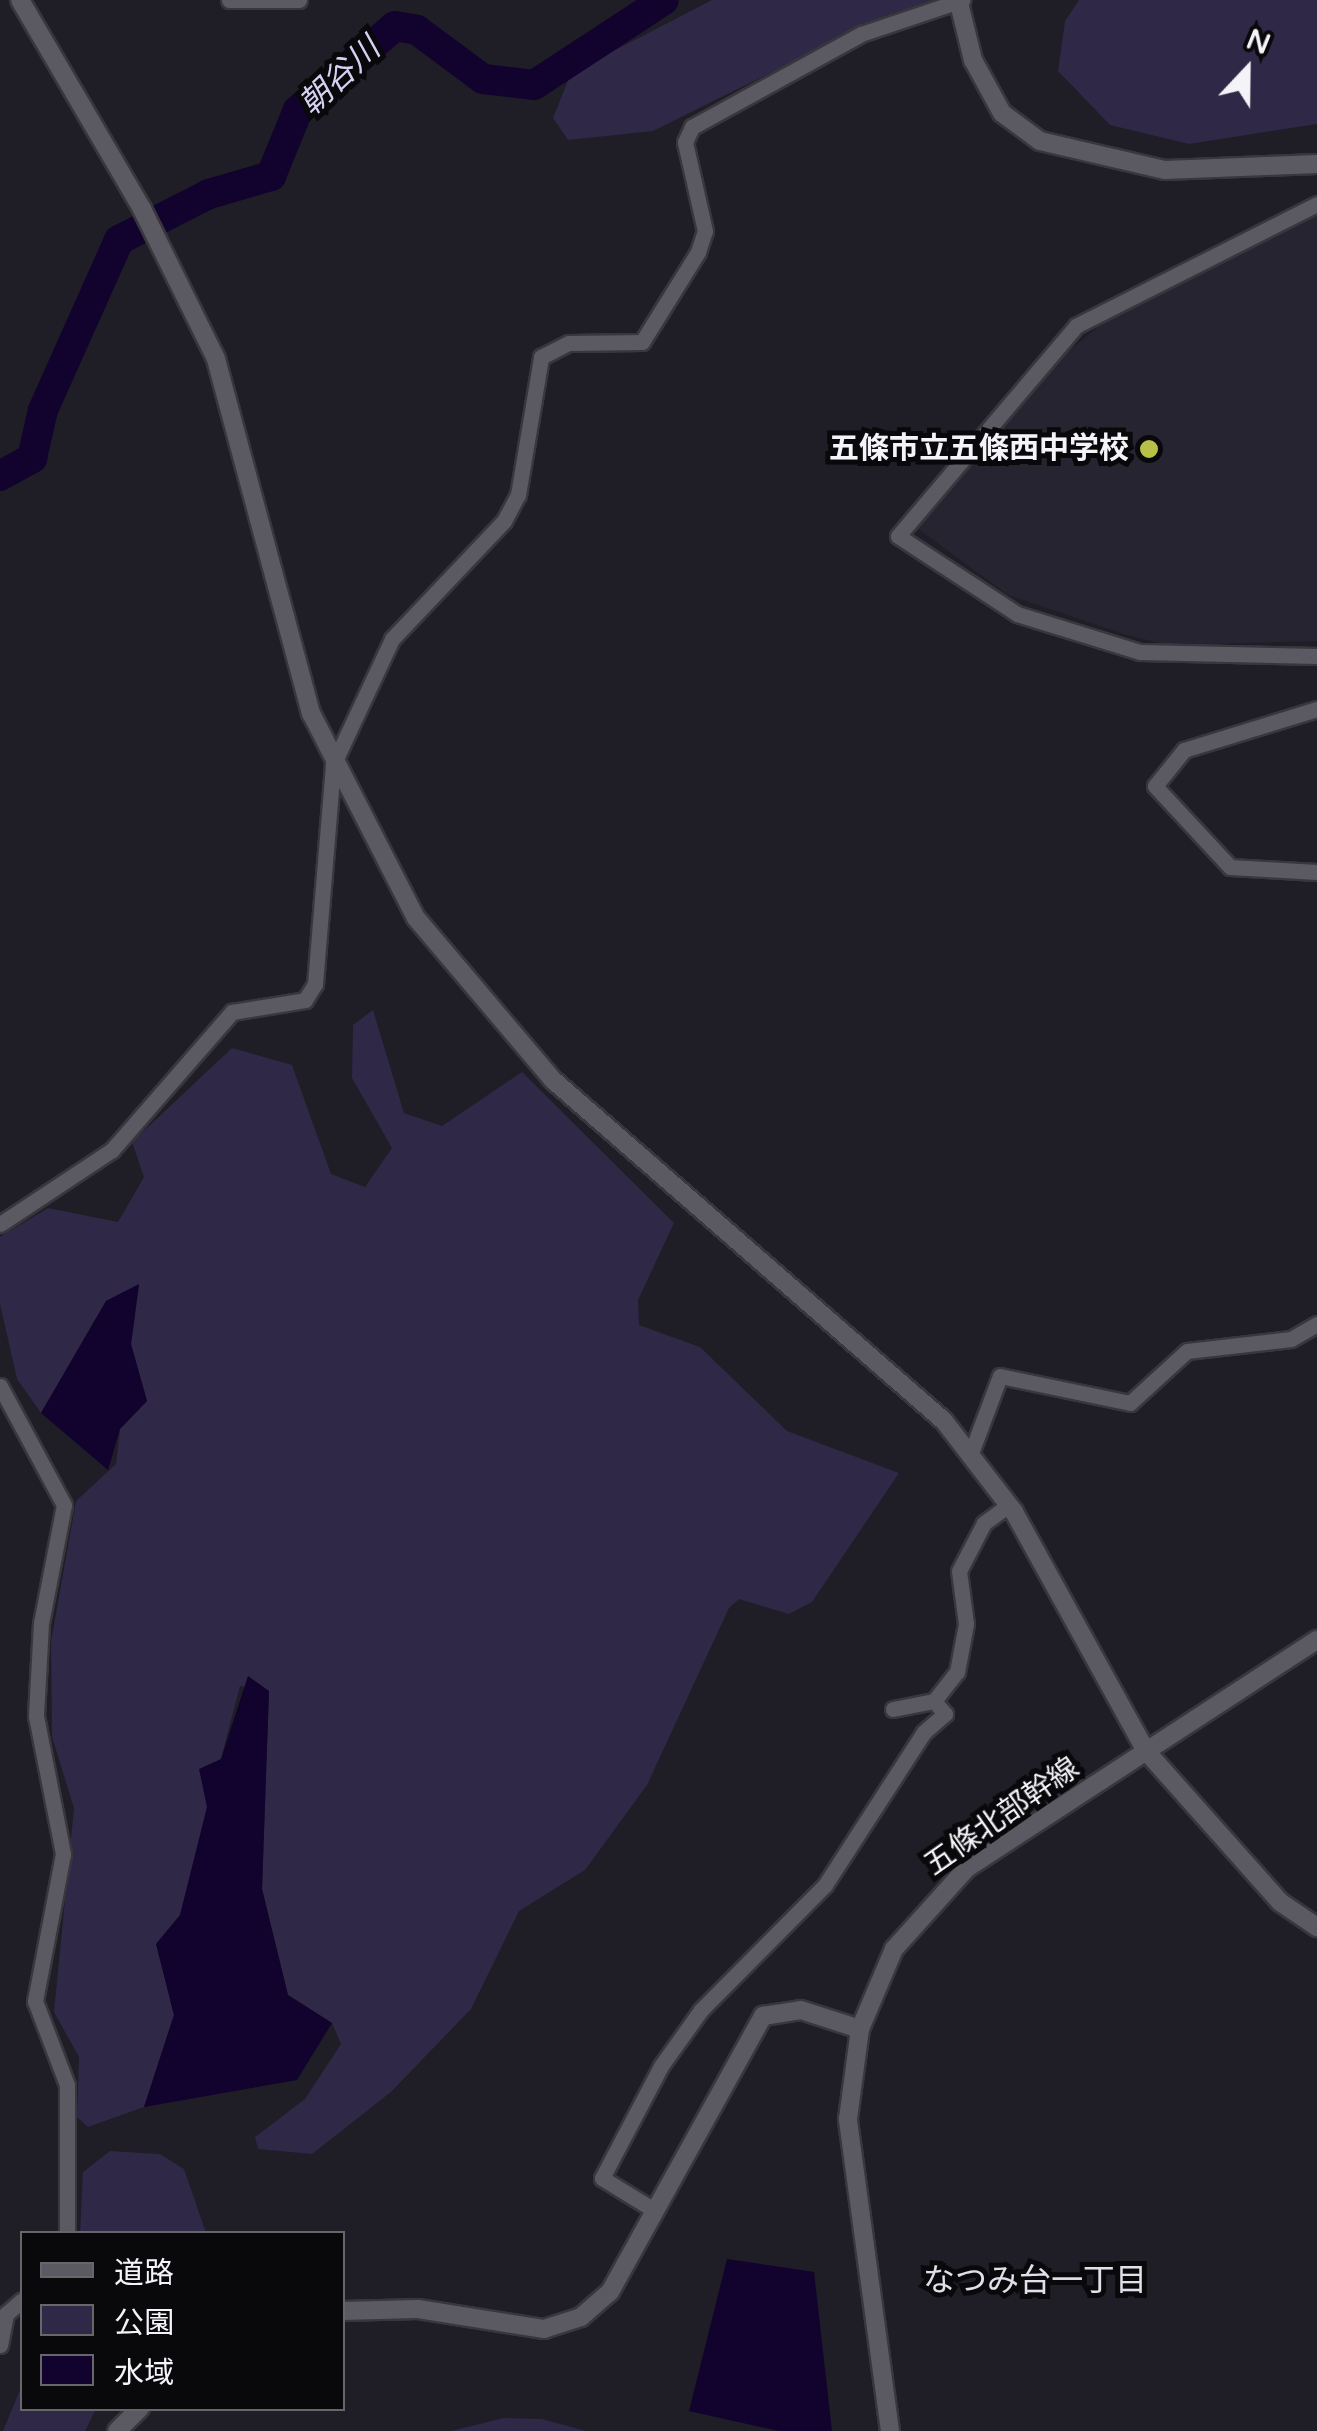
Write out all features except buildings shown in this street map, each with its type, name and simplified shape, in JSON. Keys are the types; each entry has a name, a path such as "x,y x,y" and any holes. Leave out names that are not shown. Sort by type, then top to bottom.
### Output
{"street":[{"path":"20,0 161,244 236,411 290,653 333,766 416,918 512,1039 909,1388 971,1453 1009,1505 1146,1752 1280,1902 1317,1928"},
{"path":"229,0 299,0"},
{"path":"0,1224 112,1150 232,1012 305,1000 314,984 316,882 333,766 392,639 504,521 518,495 540,357 569,343 642,342 698,252 705,231 686,142 692,127 860,34 961,1 973,60 1002,113 1040,140 1165,170 1317,164"},
{"path":"1317,204 1076,326 898,536 1017,614 1140,652 1317,656"},
{"path":"1317,709 1184,750 1155,786 1230,867 1317,872"},
{"path":"971,1453 1000,1376 1130,1403 1187,1351 1291,1339 1317,1324"},
{"path":"0,1386 64,1505 41,1623 36,1716 63,1854 35,2002 67,2084 67,2231"},
{"path":"934,1701 966,1644 959,1571 984,1523 1009,1505"},
{"name":"五條北部幹線","path":"890,2431 848,2119 860,2029 894,1949 926,1905 967,1868 1317,1640"},
{"path":"893,1708 934,1701"},
{"path":"654,2210 602,2178 668,2054 825,1886 924,1732 945,1714 934,1701"},
{"path":"345,2311 567,2324 610,2292 763,2016 801,2010 860,2029"},
{"path":"0,2345 6,2314 20,2302"},
{"path":"117,2431 137,2411"}],"shaded area":[{"name":"五條市立五條西中学校","path":"1317,212 1317,641 1168,645 1127,635 1008,595 917,528 1045,370 1108,319"}],"green space":[{"path":"712,0 974,0 772,72 653,131 568,140 553,118 571,73"},
{"path":"1079,0 1317,0 1317,124 1189,144 1110,125 1058,71 1065,21"},
{"path":"373,1010 404,1113 442,1126 522,1072 674,1223 638,1300 639,1325 700,1347 787,1431 899,1473 812,1602 789,1614 739,1599 729,1608 647,1785 585,1870 519,1911 471,2009 391,2092 312,2154 258,2149 255,2137 305,2099 341,2044 332,2023 288,1995 262,1889 269,1691 240,1686 180,1915 156,1944 174,2015 144,2107 88,2127 77,2117 79,2057 54,2012 74,1808 52,1737 51,1641 76,1501 116,1464 120,1429 147,1401 131,1344 139,1285 106,1301 41,1413 17,1379 0,1304 0,1237 48,1208 118,1222 144,1177 132,1142 232,1048 292,1065 331,1174 365,1187 392,1148 352,1078 353,1025"},
{"path":"110,2151 160,2154 184,2169 205,2231 80,2231 83,2172"},
{"path":"20,2390 20,2411 95,2411 85,2431 3,2431"},
{"path":"504,2418 542,2419 586,2431 451,2431"}],"water":[{"path":"139,1284 131,1344 147,1401 120,1429 108,1470 41,1413 106,1301"},
{"path":"248,1676 269,1691 262,1889 288,1995 332,2023 297,2080 144,2107 174,2015 156,1944 180,1915 207,1807 199,1769 221,1759"},
{"path":"727,2259 814,2272 832,2431 779,2431 689,2411"}],"waterway":[{"name":"朝谷川","path":"0,476 32,458 43,410 119,240 209,194 271,176 298,110 395,26 417,30 483,79 534,85 664,0"}],"place":[{"name":"五條市立五條西中学校","path":"1149,449"}],"district":[{"name":"なつみ台一丁目","path":"1035,2281"}]}
